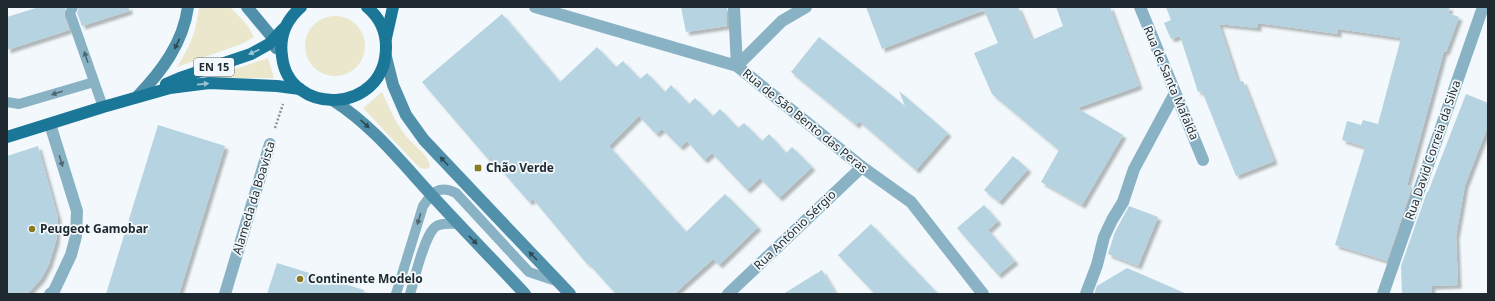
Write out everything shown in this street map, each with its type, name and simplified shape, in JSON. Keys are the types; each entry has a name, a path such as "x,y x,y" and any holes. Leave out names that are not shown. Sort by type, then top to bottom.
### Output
{"main road":[{"path":"137,97 156,77 174,50 182,34 188,7"},
{"path":"246,7 257,18 273,40 282,61"},
{"name":"EN 15","path":"137,97 180,78 251,54 269,44 284,28 293,14 301,7"},
{"name":"EN 15","path":"367,7 380,22 386,39"},
{"name":"EN 15","path":"284,28 280,45 282,61 289,76 300,89 316,98 334,101 352,98 368,89 380,74 386,57 386,39 393,7"},
{"path":"386,57 393,85 406,115 424,140 570,294"},
{"name":"EN 15","path":"7,138 103,107 170,88 209,83 277,86 300,89"},
{"path":"334,101 351,112 376,135 525,294"}],"street":[{"name":"Rua de São Bento das Peras","path":"535,7 737,66 862,167 911,202 983,294"},
{"path":"734,7 737,66"},
{"path":"737,66 782,21 806,7"},
{"name":"Rua de Santa Mafalda","path":"1140,7 1203,160"},
{"name":"Rua David Correia da Silva","path":"1383,294 1484,7"},
{"path":"1086,294 1097,265 1104,236 1123,202 1134,169 1175,93"},
{"path":"50,124 76,211 76,236 71,255 54,291 50,294"},
{"name":"Alameda da Boavista","path":"225,294 270,144"},
{"name":"Rua António Sérgio","path":"728,294 862,167"}],"lane":[{"path":"73,7 70,13 103,107"},
{"path":"7,102 19,104 94,82"},
{"path":"396,294 423,206 431,194 442,190 449,190 456,193 529,272 559,282"},
{"path":"410,294 426,242 434,228 443,224 458,224"}],"path":[{"name":"Alameda da Boavista","path":"270,144 283,103"}],"shaded area":[{"path":"199,7 230,7 248,26 254,37 244,43 177,67 192,38"},
{"path":"335,16 352,21 360,29 365,46 360,63 352,71 335,76 318,71 310,63 305,46 310,29 318,21"},
{"path":"268,58 274,78 209,78"},
{"path":"382,92 402,131 426,157 430,165 429,168 420,168 363,108"}],"building":[{"path":"39,7 66,7 64,15 69,30 7,50 7,17"},
{"path":"79,7 129,7 129,11 82,26 77,13"},
{"path":"681,7 727,7 727,26 686,32"},
{"path":"866,7 1018,7 1032,40 1063,26 1056,7 1110,7 1139,86 1077,108 1123,135 1082,205 1041,182 1059,150 992,94 974,53 998,43 984,10 882,49"},
{"path":"1166,7 1450,7 1448,13 1459,17 1446,52 1444,51 1407,185 1412,187 1387,261 1335,245 1365,147 1342,140 1347,121 1361,125 1363,120 1378,124 1401,38 1338,29 1338,34 1258,23 1258,28 1219,24 1238,82 1243,81 1274,161 1236,176 1202,91 1198,92 1180,36 1171,39 1164,23 1171,20"},
{"path":"502,14 560,82 597,47 616,67 623,61 640,79 647,73 665,92 671,85 689,104 695,98 713,116 720,109 738,128 744,123 762,141 769,134 786,153 792,147 812,167 779,198 760,178 747,190 712,153 704,160 687,141 680,147 662,129 656,134 639,116 609,146 686,232 725,194 758,227 719,265 713,259 674,294 616,294 589,264 588,265 533,199 529,202 490,157 488,159 422,82"},
{"path":"819,37 905,106 899,91 948,133 916,170 859,121 856,125 791,72"},
{"path":"1466,94 1488,103 1488,126 1465,185 1456,236 1458,285 1432,286 1432,294 1402,294 1401,266 1427,192"},
{"path":"158,125 225,146 179,294 106,294"},
{"name":"Peugeot Gamobar","path":"38,146 58,218 56,241 49,264 41,279 27,294 7,294 7,156"},
{"path":"1013,156 1028,169 999,202 984,190"},
{"path":"984,205 998,221 988,230 1015,261 998,275 957,228"},
{"path":"1129,206 1158,217 1138,266 1108,254 1115,232"},
{"path":"871,224 938,294 875,294 838,255"},
{"name":"Continente Modelo","path":"277,263 364,290 363,294 267,294"},
{"path":"1127,268 1187,294 1094,294 1097,286"},
{"path":"822,270 836,294 783,294"}],"place":[{"name":"Chão Verde","path":"478,168"},
{"name":"Peugeot Gamobar","path":"32,229"},
{"name":"Continente Modelo","path":"300,279"}]}
